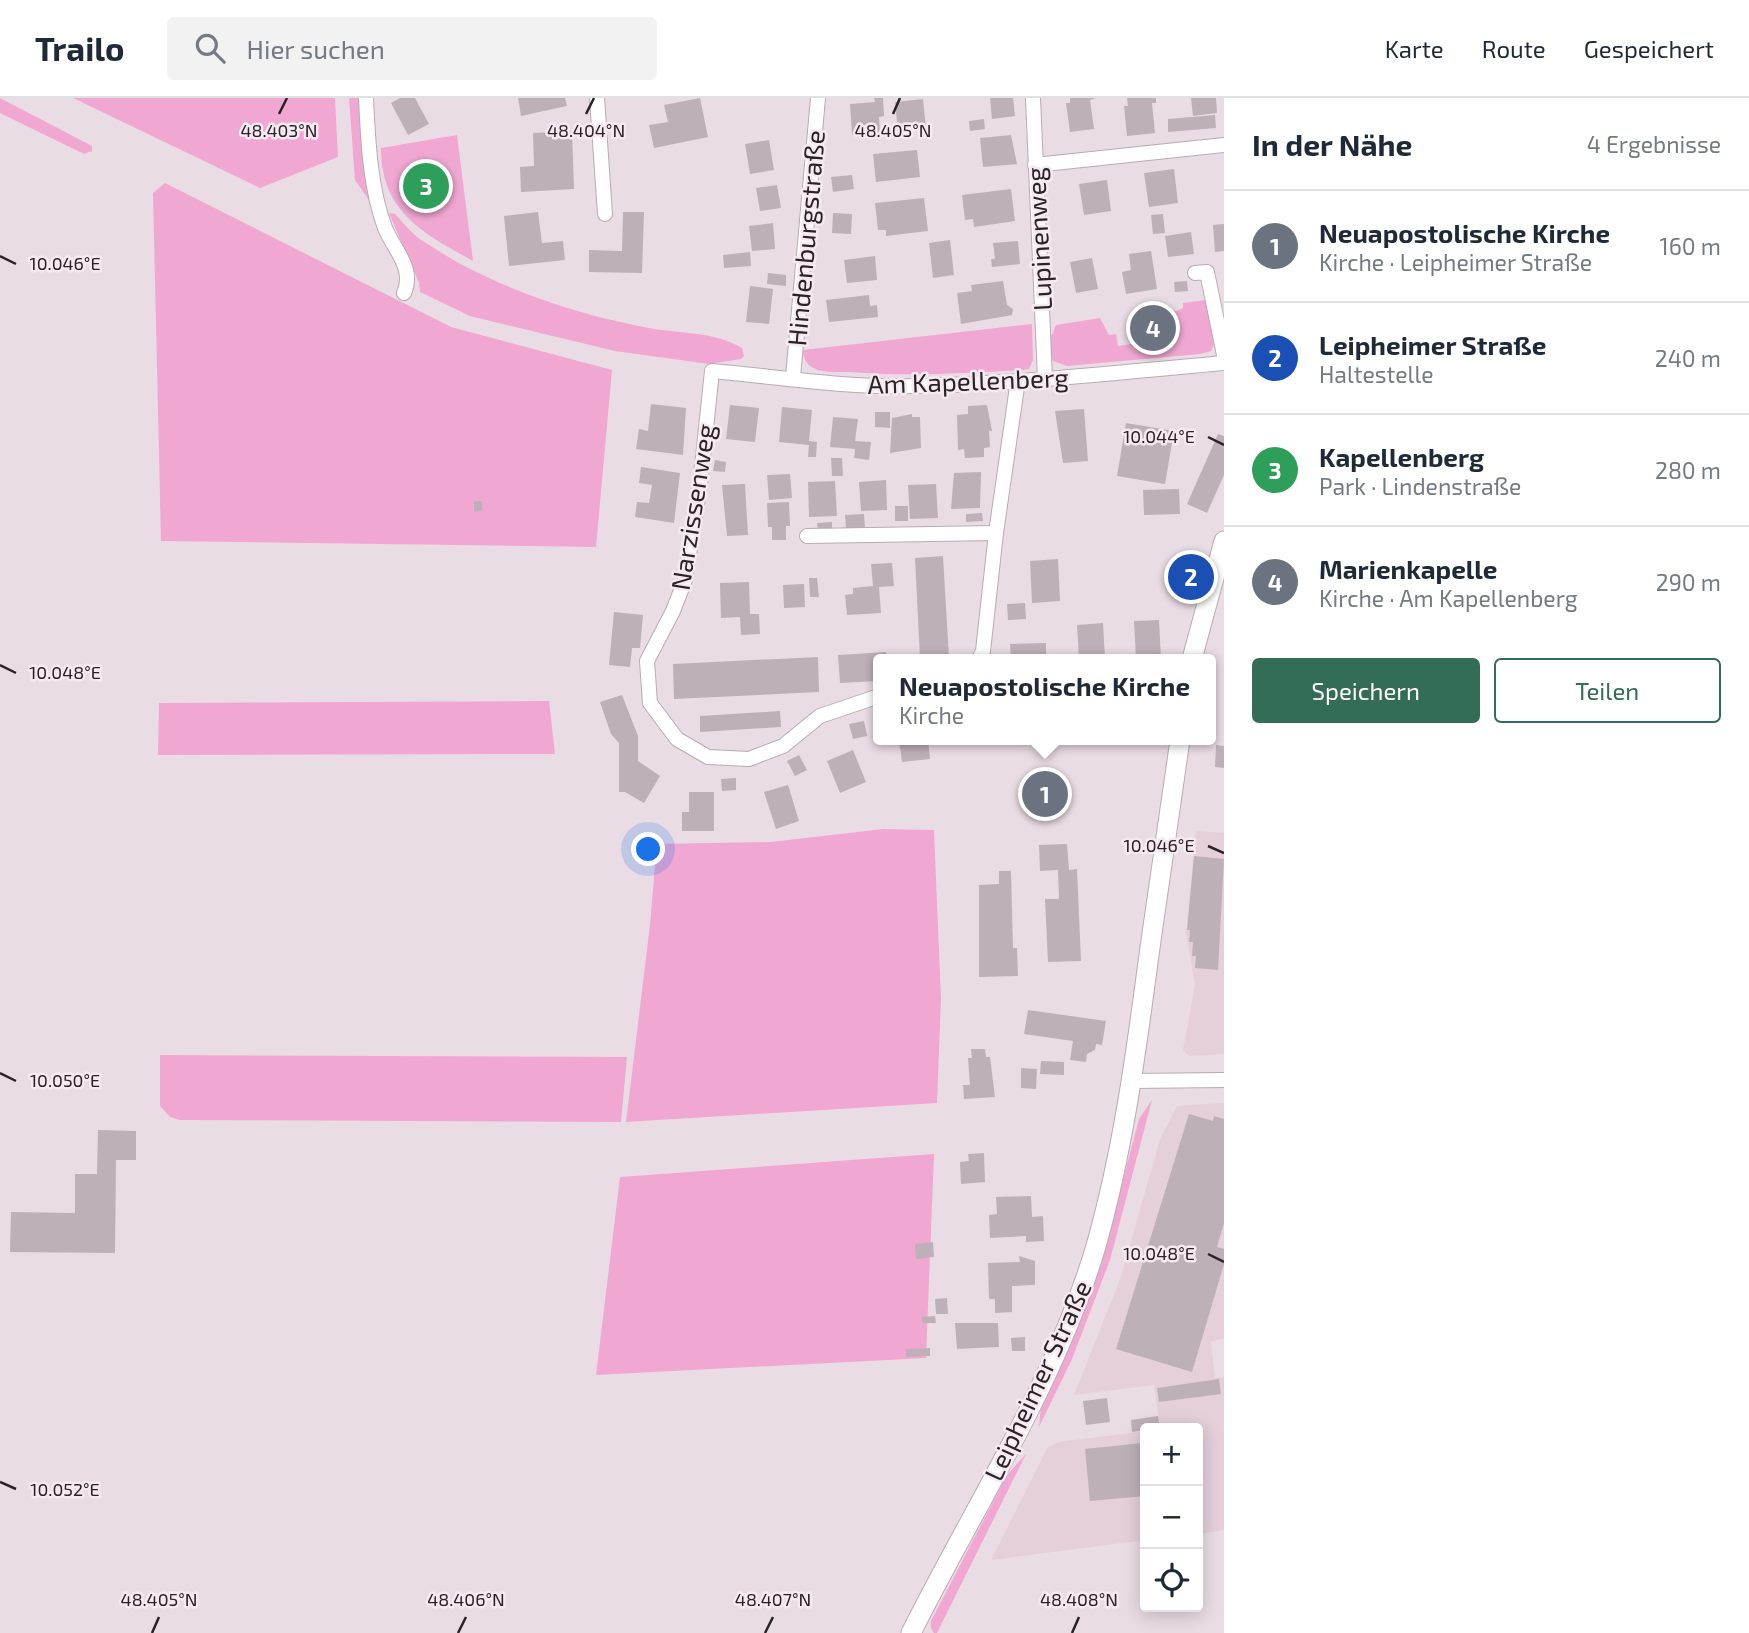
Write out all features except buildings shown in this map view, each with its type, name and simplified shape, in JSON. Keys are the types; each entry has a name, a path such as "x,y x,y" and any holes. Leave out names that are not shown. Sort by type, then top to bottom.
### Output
{"main road":[{"path":"1193,654 1224,541"},
{"name":"Leipheimer Straße","path":"911,1633 996,1472 1078,1295 1095,1248 1115,1171 1131,1081 1179,745"}],"street":[{"path":"366,98 368,147 385,227 408,272 409,282 404,293"},
{"path":"597,98 605,214"},
{"name":"Hindenburgstraße","path":"793,377 818,98"},
{"name":"Lupinenweg","path":"1033,98 1045,379"},
{"path":"1035,164 1224,145"},
{"path":"1195,273 1207,272 1224,355"},
{"name":"Am Kapellenberg","path":"712,371 877,386 1045,379 1224,363"},
{"name":"Narzissenweg","path":"712,371 700,485 685,580 647,661 650,703 677,739 708,757 749,759 783,746 820,716 873,698"},
{"path":"982,654 1018,380"},
{"path":"807,536 996,533"},
{"path":"1131,1081 1224,1080"}],"shaded area":[{"path":"0,98 92,146 92,151 84,154 0,113"},
{"path":"73,98 335,98 338,157 260,188"},
{"path":"349,98 362,98 371,203 355,180"},
{"path":"457,135 473,261 438,241 408,218 388,189 383,170 381,148"},
{"path":"165,183 451,327 612,370 596,547 161,541 153,193"},
{"path":"389,213 395,214 426,243 505,285 591,315 649,328 720,339 742,348 744,356 741,359 709,364 615,351 470,316 420,292 419,283"},
{"path":"1206,300 1214,344 1211,351 1067,366 1053,361 1049,353 1049,335 1052,335 1056,325 1100,318 1109,335 1116,334 1118,346 1164,339 1169,332 1167,322 1160,318 1144,322 1142,320 1139,323 1133,315 1172,312 1183,308 1183,303"},
{"path":"1032,324 1033,360 1029,369 1022,370 915,374 831,372 817,370 811,366 803,353 803,350"},
{"path":"549,701 555,754 158,755 159,703"},
{"path":"883,829 934,830 941,999 937,1103 626,1122 650,925 655,865 653,844 771,842"},
{"path":"1196,831 1224,833 1224,1054 1189,1056 1183,1050 1195,985 1186,933"},
{"path":"160,1055 627,1057 621,1122 180,1120 170,1117 160,1106"},
{"path":"1152,1100 1110,1260 1072,1359 1039,1427 1041,1406 1103,1256 1139,1119"},
{"path":"1224,1103 1224,1338 1211,1342 1215,1378 1224,1377 1224,1530 1203,1533 1203,1423 1159,1423 1154,1385 1074,1395 1121,1277 1160,1139 1177,1106"},
{"path":"934,1154 926,1358 596,1375 620,1177"},
{"path":"1140,1432 1140,1541 991,1560 1048,1447 1059,1442"},
{"path":"1026,1454 937,1633 934,1633 931,1621 1007,1475"}],"place":[{"name":"Kapellenberg","path":"426,186"},
{"name":"Marienkapelle","path":"1153,328"},
{"name":"Leipheimer Straße","path":"1191,577"},
{"name":"Neuapostolische Kirche","path":"1045,794"}]}
